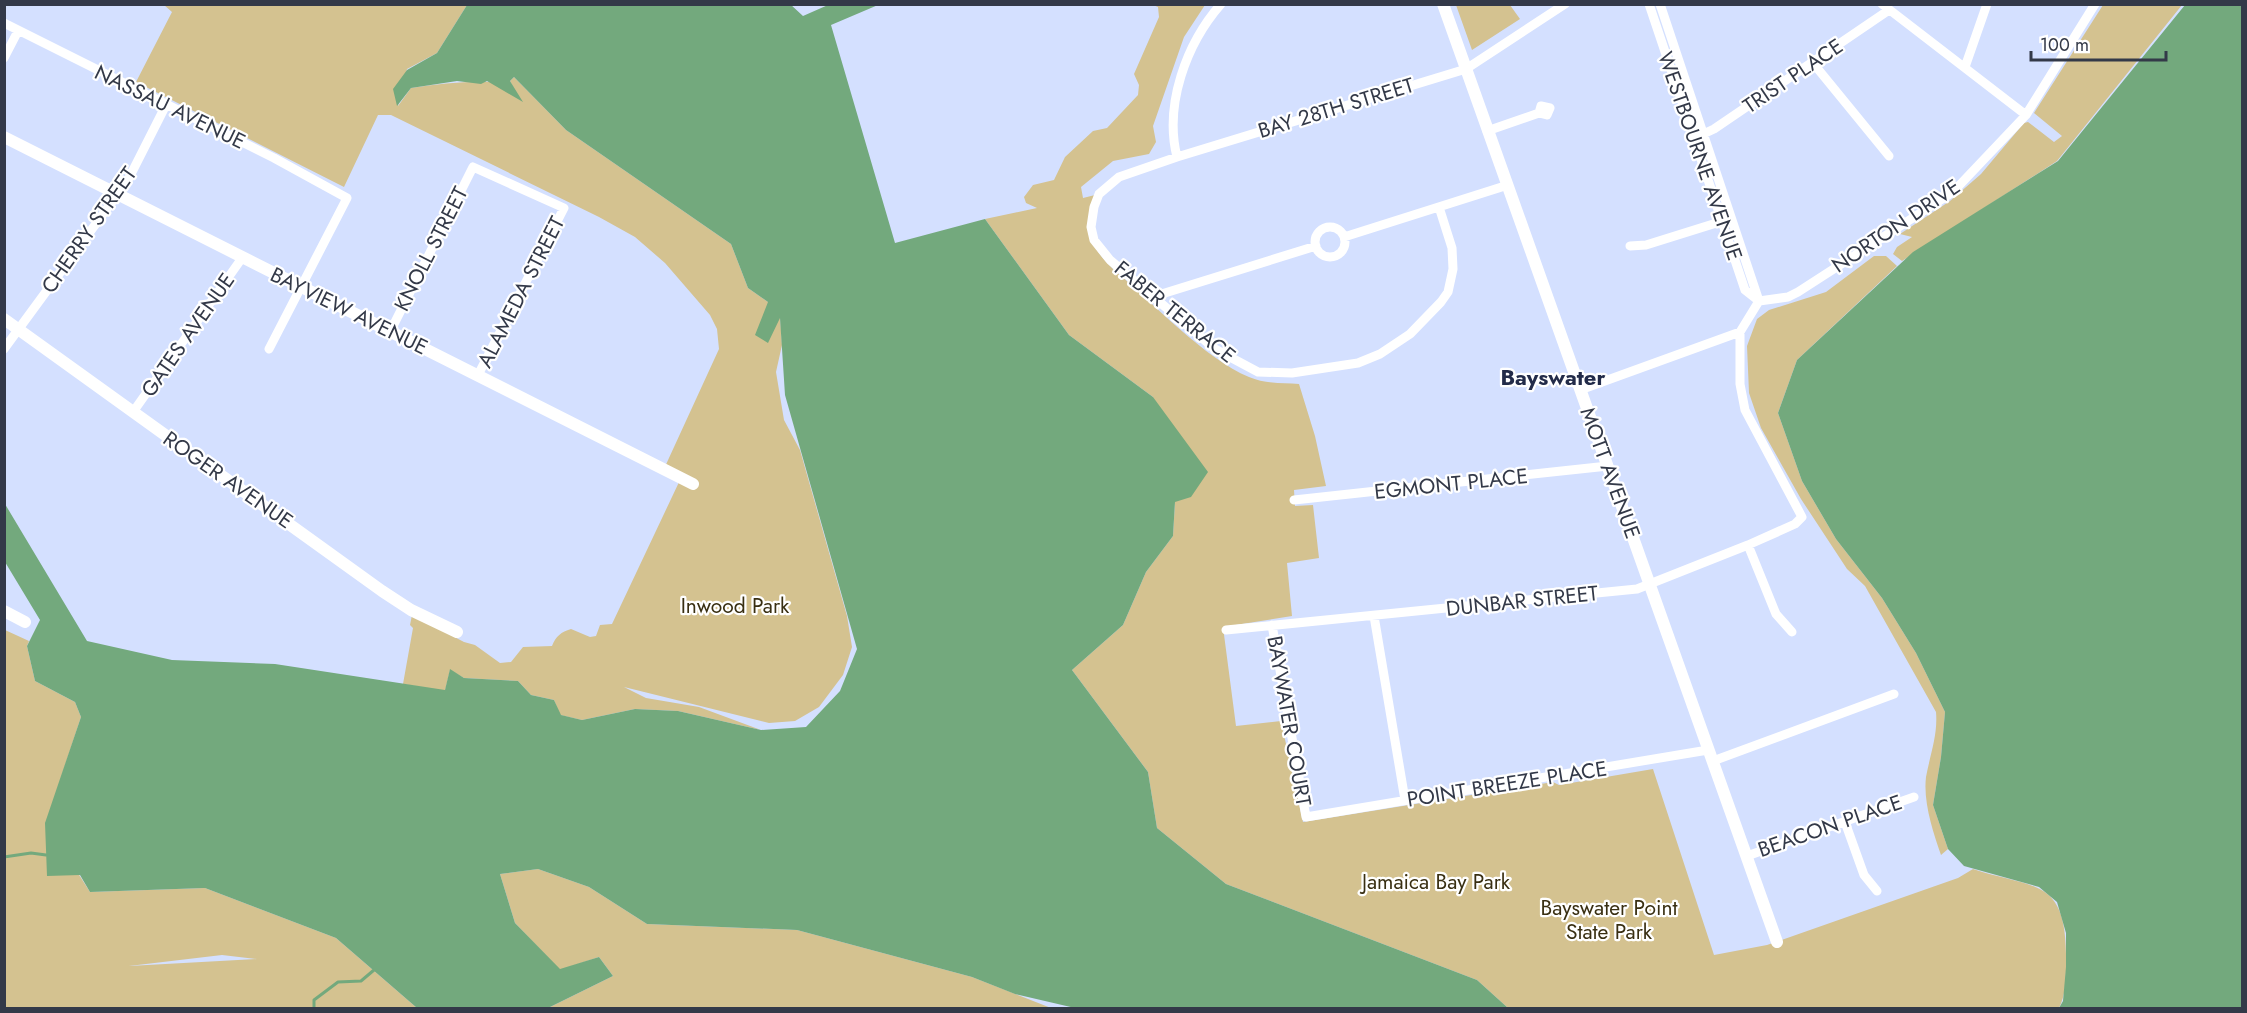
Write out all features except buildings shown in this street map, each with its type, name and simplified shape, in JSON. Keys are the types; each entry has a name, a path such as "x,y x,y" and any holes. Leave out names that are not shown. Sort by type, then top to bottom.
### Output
{"street":[{"path":"1177,157 1172,127 1179,84 1205,26 1221,4"},
{"name":"MOTT AVENUE","path":"1443,4 1777,942"},
{"name":"BAY 28TH STREET","path":"1099,194 1119,177 1177,157 1466,69 1565,4"},
{"name":"WESTBOURNE AVENUE","path":"1649,4 1759,301"},
{"name":"WESTBOURNE AVENUE","path":"1660,4 1698,136"},
{"path":"1965,67 1987,4"},
{"name":"NORTON DRIVE","path":"1759,301 1788,297 1798,292 1953,192 2026,115 2095,4"},
{"path":"1886,7 2026,115"},
{"name":"TRIST PLACE","path":"1698,136 1813,63 1886,7"},
{"name":"NASSAU AVENUE","path":"4,23 347,198 302,287"},
{"path":"4,58 18,31"},
{"path":"1813,63 1889,156"},
{"name":"CHERRY STREET","path":"4,349 128,180 166,105"},
{"path":"1487,131 1539,113"},
{"name":"BAYVIEW AVENUE","path":"4,137 693,484"},
{"name":"ALAMEDA STREET","path":"473,167 564,208 478,375"},
{"name":"KNOLL STREET","path":"390,332 473,167"},
{"path":"1344,237 1508,185"},
{"name":"FABER TERRACE","path":"1099,194 1091,220 1094,240 1110,260 1215,349 1258,372 1292,373 1358,363 1380,354 1410,334 1448,292 1453,258 1439,207"},
{"path":"1630,246 1646,245 1727,219"},
{"path":"1323,229 1337,229 1344,237 1342,250 1334,256 1325,256 1316,246 1316,236 1323,229"},
{"path":"1152,297 1316,246"},
{"name":"GATES AVENUE","path":"133,412 242,258"},
{"path":"269,349 302,287"},
{"path":"1580,390 1740,332 1759,301"},
{"name":"ROGER AVENUE","path":"4,319 382,591 411,610 457,632"},
{"name":"DUNBAR STREET","path":"1226,630 1636,589 1795,524 1802,517 1745,410 1740,384 1740,332"},
{"name":"EGMONT PLACE","path":"1294,500 1608,466"},
{"path":"1748,545 1776,614 1792,632"},
{"path":"4,611 25,622"},
{"path":"1374,616 1405,800"},
{"name":"BAYWATER COURT","path":"1272,626 1306,817"},
{"name":"POINT BREEZE PLACE","path":"1306,817 1405,800 1711,756 1894,694"},
{"name":"BEACON PLACE","path":"1747,856 1914,797"},
{"path":"1845,822 1864,875 1877,891"}],"green space":[{"name":"Inwood Park","path":"164,5 467,5 437,53 407,69 398,106 411,88 461,82 491,82 518,98 510,81 514,77 566,130 731,244 748,288 768,302 780,316 782,345 776,372 784,420 800,450 847,616 852,647 843,675 819,707 795,721 769,723 624,687 646,698 699,707 761,730 678,711 635,709 582,720 560,715 554,700 531,695 518,681 464,678 450,670 445,691 403,684 413,628 410,625 412,615 464,642 475,645 500,663 511,662 523,647 552,646 557,637 567,630 571,629 590,637 596,636 600,625 612,624 680,480 663,471 719,349 717,329 710,315 665,263 635,237 391,115 378,115 344,187 136,82 172,12"},
{"path":"1153,5 1205,5 1184,37 1153,126 1156,142 1149,154 1113,161 1081,187 1083,198 1095,195 1091,227 1097,251 1113,269 1179,328 1232,369 1249,377 1268,382 1299,384 1315,436 1326,486 1294,490 1295,506 1313,505 1319,558 1287,563 1292,616 1223,627 1236,726 1281,721 1303,822 1553,782 1559,785 1653,769 1714,955 1767,945 1958,878 1973,869 2029,884 2042,890 2052,899 2059,911 2064,929 2066,954 2065,989 2059,1008 1508,1008 1477,980 1226,884 1157,828 1148,772 1072,670 1123,625 1146,572 1173,536 1175,502 1153,397 1069,335 985,219 1037,208 1026,203 1024,197 1033,185 1054,180 1065,157 1093,131 1107,128 1138,95 1139,85 1134,74 1159,17 1158,7"},
{"path":"1456,5 1510,5 1520,19 1472,50"},
{"path":"2103,5 2182,5 2057,161 1902,261 1893,254 1897,247 1912,237 1900,234 1950,201 1981,174 2024,123 2028,122 2054,142 2062,136 2034,113"},
{"path":"1874,256 1886,256 1897,266 1797,360 1778,413 1802,481 1836,539 1882,598 1916,653 1945,712 1933,805 1948,849 1941,855 1929,817 1925,787 1935,737 1936,712 1865,586 1847,569 1801,499 1761,428 1749,393 1747,346 1757,319 1769,310 1826,292"},
{"path":"5,630 29,641 27,646 35,681 75,702 81,717 46,823 90,892 205,888 336,938 417,1008 5,1008","holes":["222,955 257,959 129,966"]},
{"path":"538,869 589,887 647,924 797,930 972,977 1051,1008 548,1008 613,976 599,957 560,970 515,923 500,874"}],"shaded area":[{"path":"790,4 803,16 828,5 878,5 831,25 895,243 985,219 1069,335 1153,397 1208,472 1191,497 1175,502 1173,536 1146,572 1123,625 1072,670 1148,772 1157,828 1226,884 1477,980 1508,1008 1075,1008 1015,994 972,977 797,930 647,924 589,887 538,869 500,874 515,923 560,969 599,957 613,976 548,1008 417,1008 336,938 205,888 90,892 80,875 47,876 45,823 81,717 75,702 35,681 27,646 40,620 5,562 5,504 87,641 172,660 275,664 445,690 450,669 464,678 518,681 531,695 554,700 561,715 582,720 635,709 678,711 761,730 806,727 840,691 857,649 785,395 780,318 768,343 755,335 768,302 748,288 731,244 566,130 514,77 510,81 523,102 487,81 481,84 457,81 411,88 397,106 393,89 407,70 437,53 467,5"},
{"path":"2185,5 2242,5 2242,1008 2059,1008 2063,1001 2066,933 2057,902 2039,887 1964,866 1948,849 1933,805 1945,712 1916,653 1882,598 1836,539 1802,481 1778,413 1797,360 1913,252 2058,161"}],"waterway":[{"path":"4,857 31,853 46,855"},
{"path":"314,1008 314,1000 338,982 361,981 374,970"}],"district":[{"name":"Bayswater","path":"1553,377"}],"park label":[{"name":"Jamaica Bay Park","path":"1436,882"},
{"name":"Bayswater Point State Park","path":"1609,920"}]}
